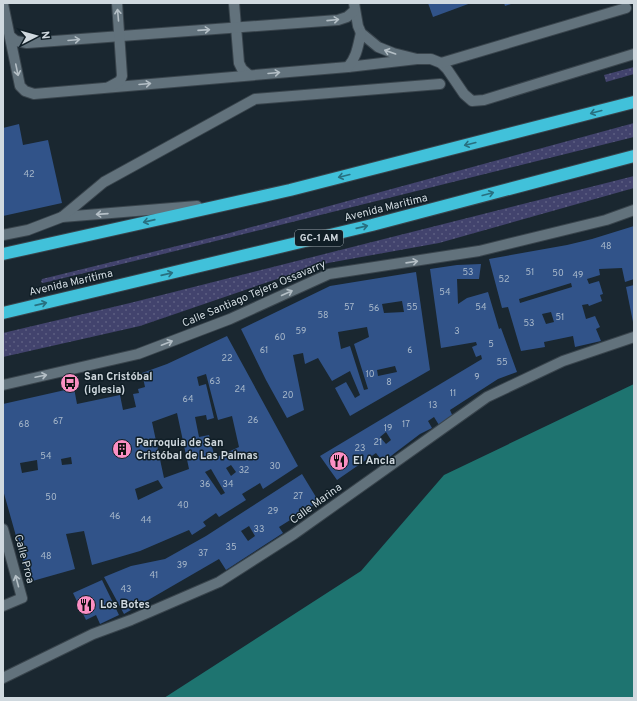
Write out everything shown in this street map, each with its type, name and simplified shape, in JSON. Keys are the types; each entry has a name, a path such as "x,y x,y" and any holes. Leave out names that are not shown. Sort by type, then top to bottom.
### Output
{"highway":[{"path":"3,254 297,188 634,102"},
{"name":"Avenida Maritima","path":"3,313 372,225 634,156"}],"street":[{"path":"108,88 116,84 122,76 117,3"},
{"path":"234,3 239,63 242,70 249,75"},
{"path":"3,7 20,86 25,91 34,94 431,59 441,63 447,69 464,94 472,101 484,100 634,54"},
{"path":"10,39 27,43 338,20 348,17 354,7"},
{"path":"354,7 361,33 378,47 393,53 418,59"},
{"path":"441,63 626,8"},
{"path":"348,67 353,61 357,51 361,33"},
{"path":"3,50 9,46 10,39"},
{"path":"62,217 104,182 255,99 440,84"},
{"path":"3,235 28,230 62,217 225,204"},
{"name":"Calle Santiago Tejera Ossavarry","path":"3,385 138,354 230,319 329,274 479,251 606,220 634,210"},
{"name":"Calle Marina","path":"3,678 93,634 131,620 219,582 294,534 487,397 563,361 634,337"},
{"name":"Calle Proa","path":"3,529 22,598 3,606"}],"shaded area":[{"path":"634,67 634,74 606,82 604,75"},
{"path":"634,123 634,137 155,256 43,283 41,282 42,279 226,234"},
{"path":"634,176 634,188 439,243 328,263 140,326 3,357 3,333 130,303"},
{"path":"634,384 634,698 164,698 361,571 444,475"}],"building":[{"path":"428,3 471,3 433,17"},
{"path":"504,3 514,3 505,6"},
{"path":"19,124 23,145 48,140 62,203 3,216 3,128"},
{"path":"634,226 634,279 625,282 622,268 599,269 600,275 587,279 589,284 599,281 603,294 600,295 602,301 589,306 588,304 582,305 586,319 595,316 600,327 596,329 601,341 575,347 573,336 544,342 545,347 521,351 508,307 502,308 489,259 592,239","holes":["571,283 572,287 520,303 519,299","551,312 554,322 546,324 542,314"]},
{"path":"481,264 479,279 457,279 458,304 467,298 488,292 499,329 501,328 517,372 498,379 450,410 453,417 439,425 434,417 428,421 432,428 420,434 383,462 376,453 337,480 320,456 482,359 481,355 476,357 472,347 477,345 476,342 441,348 430,269 457,265","holes":["386,432 391,440 386,444 380,437"]},
{"path":"416,272 430,370 350,416 335,388 346,382 355,398 360,395 350,371 332,381 318,358 305,364 303,353 293,355 304,410 287,418 266,380 241,329 330,286","holes":["402,301 404,312 384,313 382,304","367,327 369,337 354,344 368,389 364,390 350,346 341,349 338,332","395,366 397,372 378,376 377,370"]},
{"path":"634,285 634,322 633,322 626,287"},
{"path":"227,336 298,466 263,489 260,483 242,494 246,500 219,517 216,513 203,522 206,526 192,535 189,530 140,551 92,565 84,531 66,534 75,569 29,582 3,490 3,404 74,388 77,404 120,395 123,410 136,407 133,394 139,393 138,389 145,387 142,373 167,364","holes":["206,374 218,420 232,416 239,447 215,458 209,435 199,437 195,417 206,415 207,420 214,418 206,384 199,386 197,377","177,413 189,469 164,478 152,422","71,457 72,464 62,465 61,459","37,460 38,470 22,473 20,463","231,465 236,472 231,476 226,468","211,469 225,493 221,495 205,472","158,480 163,488 138,500 135,489"]},
{"path":"302,474 319,502 279,527 283,533 226,570 219,559 124,614 104,577 131,566 165,559 206,536","holes":["249,526 255,536 248,541 241,531"]},
{"path":"102,580 119,615 100,624 96,615 86,620 73,593"}],"place":[{"name":"San Cristóbal (iglesia)","path":"70,383"},
{"name":"Parroquia de San Cristóbal de Las Palmas","path":"122,449"},
{"name":"El Ancla","path":"339,461"},
{"name":"Los Botes","path":"86,605"}]}
